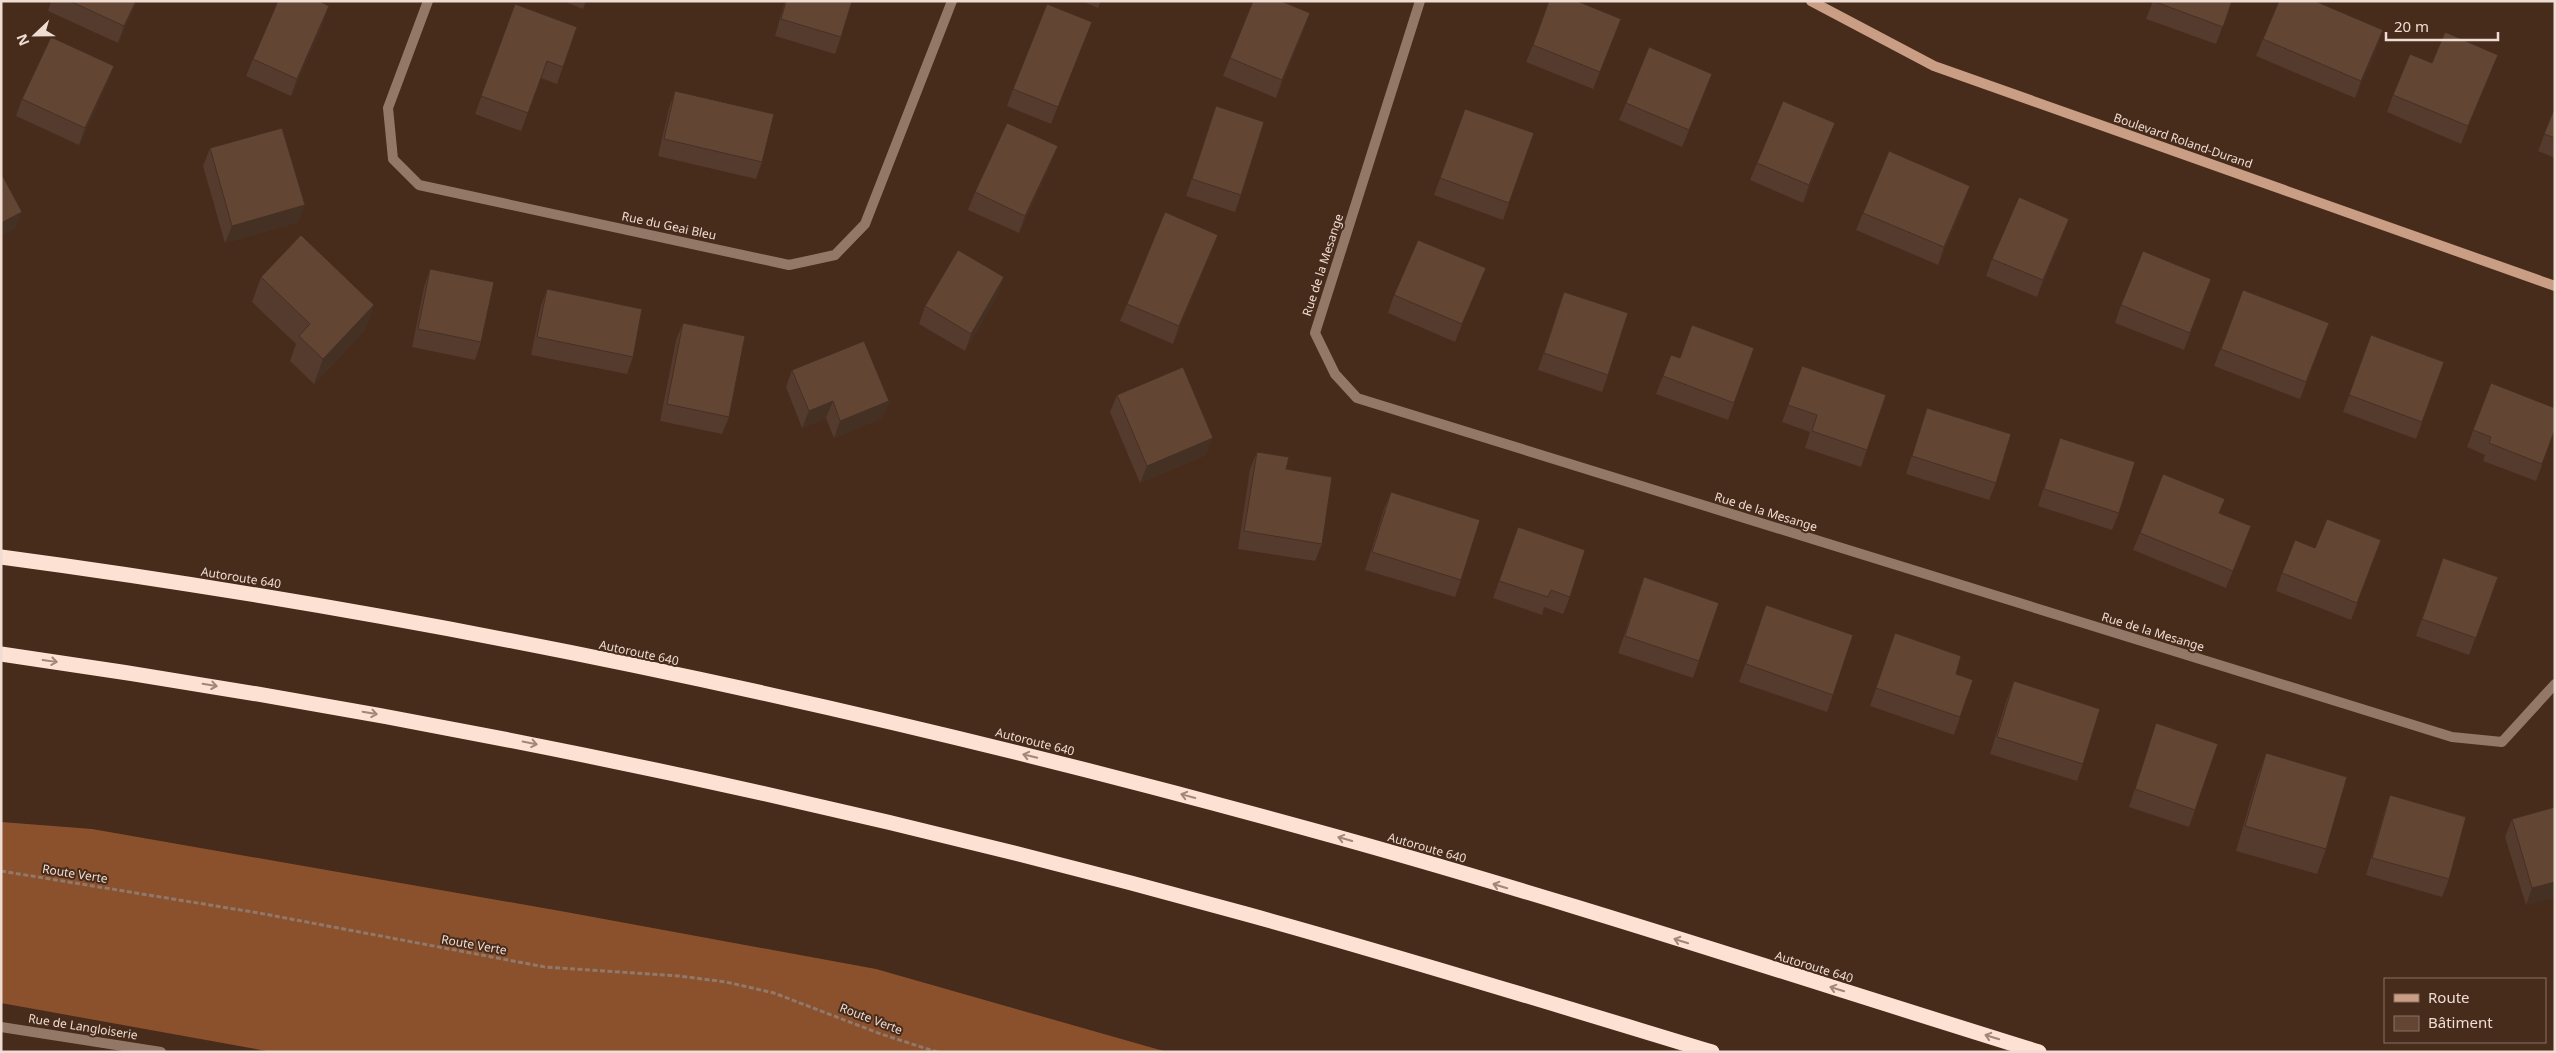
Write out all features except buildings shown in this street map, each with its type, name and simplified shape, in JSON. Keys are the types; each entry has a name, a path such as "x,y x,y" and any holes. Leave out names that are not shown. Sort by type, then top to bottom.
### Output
{"highway":[{"name":"Autoroute 640","path":"1,557 234,592 408,622 609,662 962,738 1316,831 2039,1052"},
{"path":"1,654 242,690 466,731 664,771 869,818 1253,915 1712,1052"}],"street":[{"name":"Rue du Geai Bleu","path":"428,1 388,108 393,159 419,185 789,264 835,255 865,224 952,1"},
{"name":"Rue de la Mesange","path":"1420,1 1315,334 1335,374 1357,398 2452,737 2502,742 2555,684"},
{"name":"Boulevard Roland-Durand","path":"1812,1 1934,66 2555,286"},
{"name":"Rue de Langloiserie","path":"1,1027 161,1052"}],"path":[{"name":"Route Verte","path":"1,871 259,913 545,967 679,976 726,982 774,993 881,1034 937,1052"}],"shaded area":[{"path":"1,822 92,829 566,912 876,969 1167,1052 272,1052 1,1003"}]}
